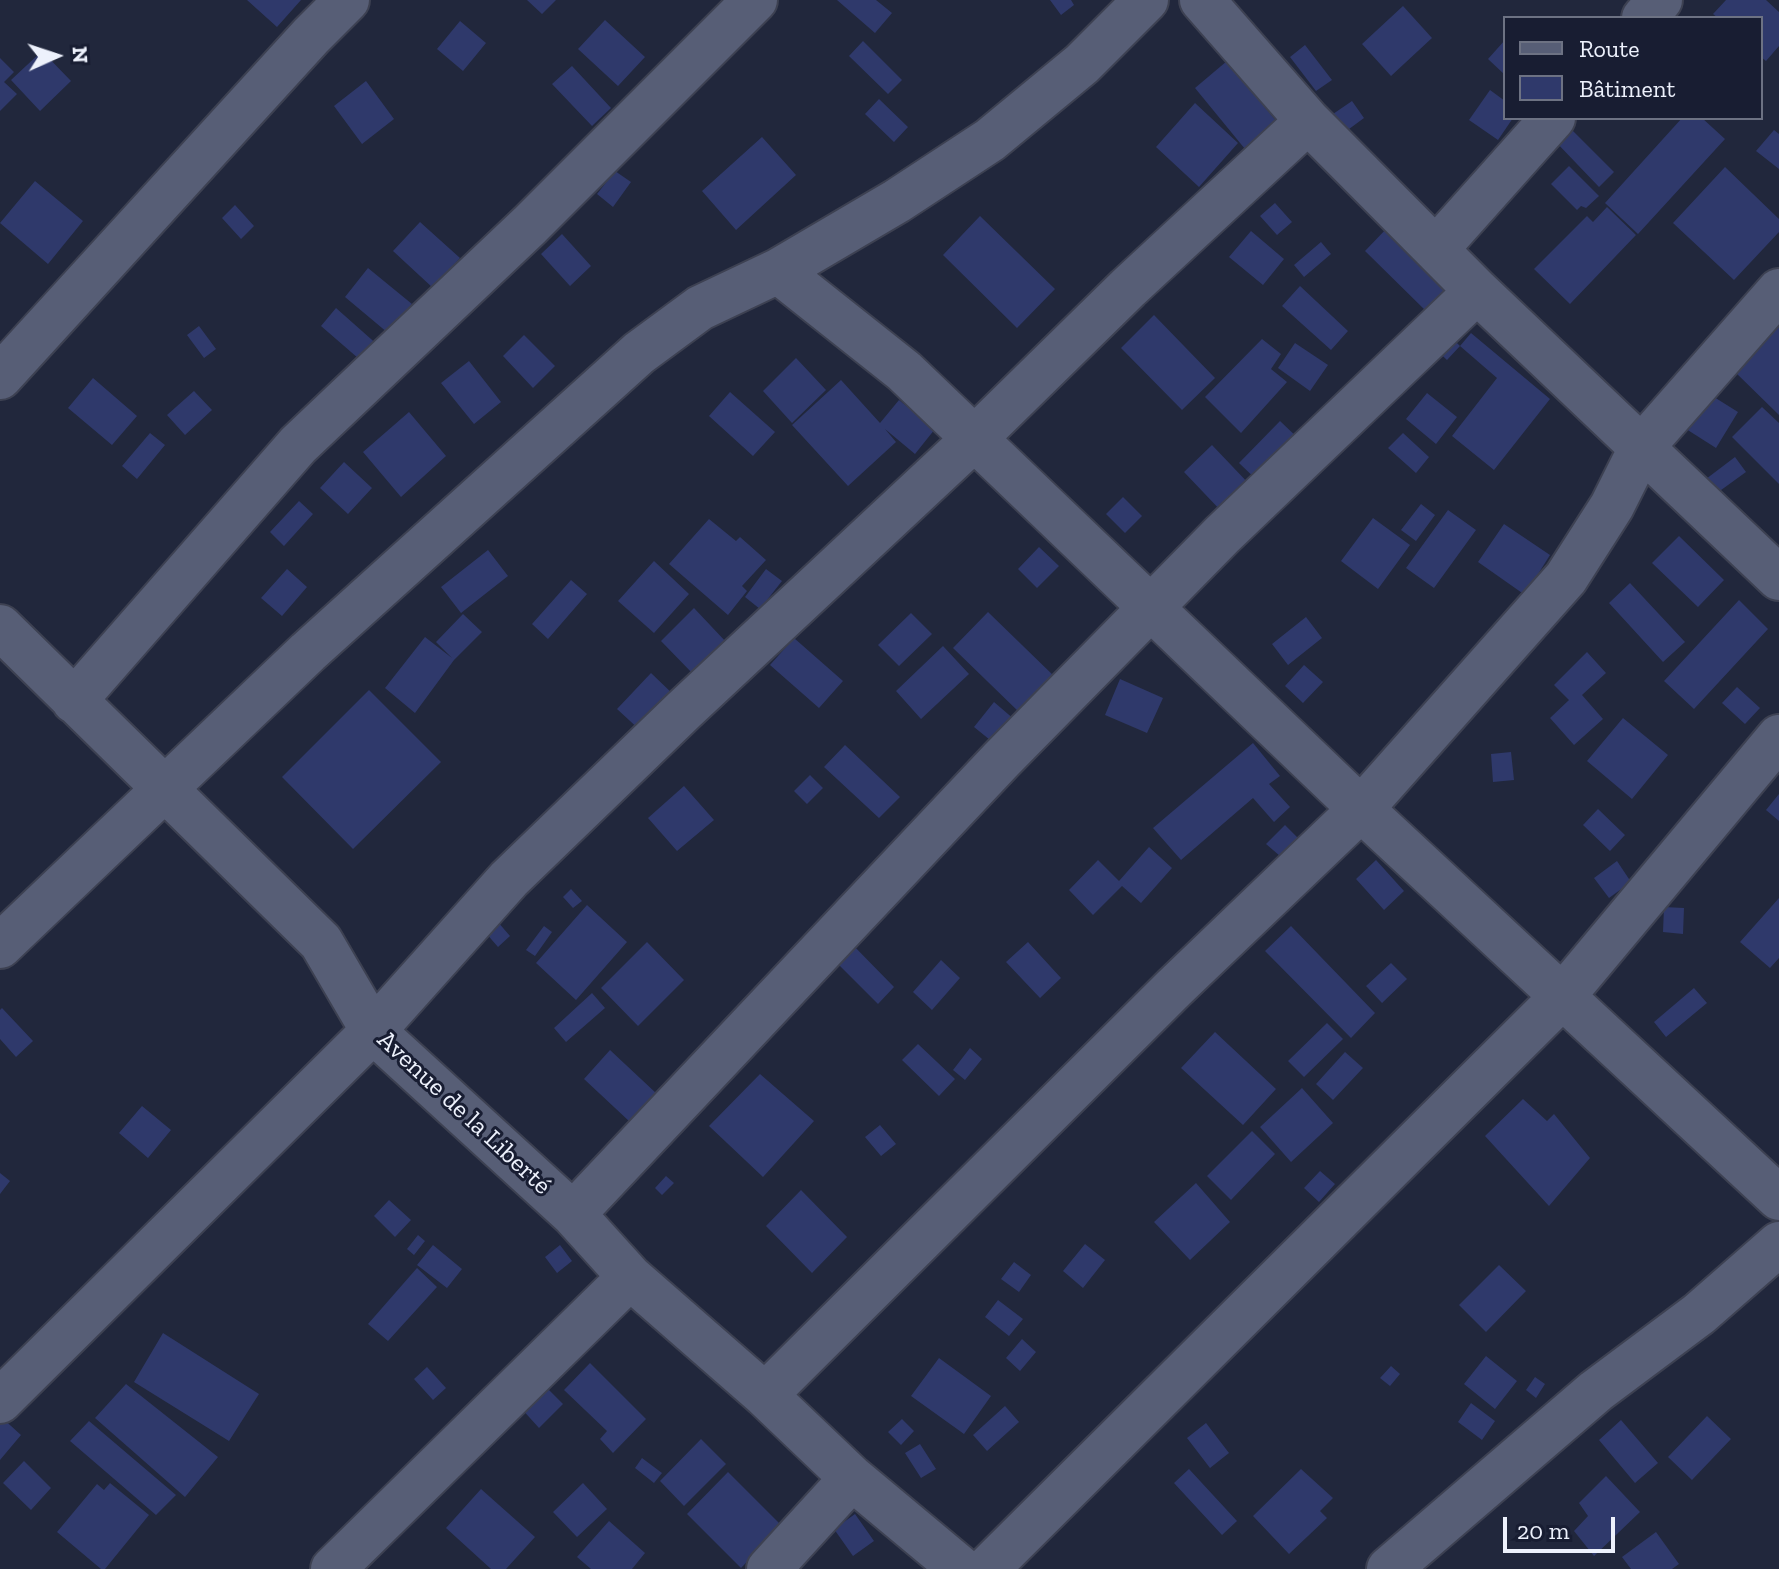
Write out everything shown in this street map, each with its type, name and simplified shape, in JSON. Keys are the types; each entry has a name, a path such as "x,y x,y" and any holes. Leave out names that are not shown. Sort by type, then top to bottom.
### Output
{"street":[{"path":"0,377 347,0"},
{"path":"74,701 298,445 530,225 755,0"},
{"path":"0,946 308,652 639,353 700,308 778,271 897,201 990,140 1082,64 1146,0"},
{"path":"1202,0 1308,121 1477,291 1779,578"},
{"path":"1646,16 1660,0"},
{"path":"1437,248 1551,120"},
{"path":"0,1401 373,1031 509,879 695,699 974,439 1128,288 1308,121"},
{"path":"778,271 904,371 1361,809 1779,1198"},
{"path":"573,1214 1001,760 1233,524 1477,291"},
{"path":"765,1395 1162,999 1361,809 1566,578 1612,506 1641,448 1779,291"},
{"name":"Avenue de la Liberté","path":"0,627 321,942 373,1031 573,1214 630,1277 765,1395 852,1478 961,1569"},
{"path":"987,1569 1562,997 1779,737"},
{"path":"1389,1569 1596,1391 1699,1314 1779,1244"},
{"path":"333,1569 630,1277"},
{"path":"769,1569 852,1478"}],"building":[{"path":"247,0 301,0 277,27"},
{"path":"527,0 556,0 542,14"},
{"path":"837,0 876,0 892,13 875,33"},
{"path":"1050,0 1071,0 1074,5 1061,15"},
{"path":"1726,0 1766,0 1779,12 1779,46 1766,61 1763,59 1763,16 1713,14"},
{"path":"1403,6 1432,38 1391,76 1362,44"},
{"path":"605,20 645,57 618,86 578,49"},
{"path":"460,21 486,43 463,71 437,49"},
{"path":"863,41 902,80 888,94 849,56"},
{"path":"1503,42 1503,73 1488,59"},
{"path":"1305,45 1332,80 1316,91 1290,57"},
{"path":"42,51 71,81 40,111 11,80"},
{"path":"0,58 14,72 4,82 17,94 0,111"},
{"path":"1227,61 1286,133 1254,160 1195,88"},
{"path":"572,66 611,108 592,126 552,84"},
{"path":"366,81 394,119 362,144 334,106"},
{"path":"1490,90 1503,100 1503,120 1512,120 1498,140 1469,120"},
{"path":"879,99 908,127 894,142 865,114"},
{"path":"1352,101 1364,118 1345,132 1333,114"},
{"path":"1195,103 1238,143 1199,187 1156,147"},
{"path":"1680,120 1704,120 1725,139 1638,234 1605,203"},
{"path":"1568,126 1614,172 1599,187 1554,140"},
{"path":"1774,130 1779,134 1779,169 1756,151"},
{"path":"762,137 796,175 736,230 702,191"},
{"path":"1569,166 1599,196 1586,208 1581,206 1577,210 1551,184"},
{"path":"1725,167 1779,219 1779,232 1734,280 1673,223"},
{"path":"615,171 631,182 613,207 597,194"},
{"path":"35,181 83,221 48,264 0,223"},
{"path":"1275,203 1292,222 1277,235 1260,216"},
{"path":"235,205 254,226 241,239 222,218"},
{"path":"1607,207 1636,235 1570,304 1534,269 1587,216 1593,222"},
{"path":"980,216 1055,289 1017,328 943,255"},
{"path":"420,222 460,258 433,288 393,251"},
{"path":"1388,227 1451,289 1428,313 1365,251"},
{"path":"1251,231 1284,259 1263,285 1229,257"},
{"path":"562,234 591,266 570,286 541,254"},
{"path":"1321,242 1331,254 1304,277 1294,265"},
{"path":"368,268 412,304 388,333 345,297"},
{"path":"1300,286 1348,331 1331,350 1282,306"},
{"path":"336,308 380,347 366,365 321,326"},
{"path":"1154,315 1215,378 1182,410 1121,348"},
{"path":"1779,323 1779,415 1733,370"},
{"path":"199,326 216,349 204,358 187,335"},
{"path":"1446,332 1460,346 1447,360 1432,346"},
{"path":"1471,333 1550,399 1494,470 1452,436 1497,378 1460,346"},
{"path":"524,335 555,366 533,388 503,356"},
{"path":"1262,339 1281,354 1271,369 1287,382 1241,433 1205,397"},
{"path":"1295,343 1328,365 1310,391 1278,368"},
{"path":"796,358 826,390 792,423 763,391"},
{"path":"469,361 501,402 474,424 441,383"},
{"path":"93,378 137,416 112,445 68,408"},
{"path":"841,380 880,423 899,400 935,429 915,454 885,429 896,442 848,486 792,425"},
{"path":"194,391 212,410 185,435 167,415"},
{"path":"730,392 775,432 753,456 709,416"},
{"path":"1706,392 1738,412 1716,448 1683,427"},
{"path":"1427,393 1457,417 1436,444 1406,419"},
{"path":"1762,407 1779,423 1779,484 1732,437"},
{"path":"409,412 446,456 401,497 363,452"},
{"path":"1280,421 1301,441 1260,483 1239,463"},
{"path":"150,433 165,445 137,479 122,466"},
{"path":"1403,433 1429,457 1416,473 1388,448"},
{"path":"1212,445 1251,486 1223,513 1184,472"},
{"path":"1735,457 1746,472 1717,493 1706,479"},
{"path":"344,462 372,488 348,514 320,488"},
{"path":"1123,497 1142,516 1125,533 1106,514"},
{"path":"299,501 313,514 284,546 270,532"},
{"path":"1421,504 1435,515 1416,541 1401,530"},
{"path":"1448,510 1476,530 1434,588 1406,568"},
{"path":"1373,518 1410,545 1378,589 1341,561"},
{"path":"709,519 736,541 740,537 766,560 742,586 747,591 728,615 669,564"},
{"path":"1504,524 1550,555 1525,595 1478,562"},
{"path":"1679,536 1724,580 1698,607 1652,563"},
{"path":"1039,547 1059,566 1037,588 1018,569"},
{"path":"488,550 508,576 461,613 441,587"},
{"path":"654,561 689,594 654,633 618,601"},
{"path":"287,569 307,587 282,616 261,598"},
{"path":"766,569 782,581 760,609 745,597"},
{"path":"571,580 587,594 548,639 532,624"},
{"path":"1630,583 1685,642 1663,662 1609,603"},
{"path":"1739,600 1768,629 1694,709 1664,681"},
{"path":"694,608 727,643 694,675 661,641"},
{"path":"988,612 1056,678 1021,714 953,648"},
{"path":"911,613 932,634 899,666 878,645"},
{"path":"463,614 482,632 454,660 415,713 385,688 425,637 452,658 436,642"},
{"path":"1306,617 1322,638 1288,665 1272,644"},
{"path":"794,638 843,681 819,708 770,665"},
{"path":"943,646 969,674 921,719 896,691"},
{"path":"1587,652 1606,673 1582,695 1603,719 1574,745 1550,718 1569,700 1554,685"},
{"path":"1304,665 1323,682 1303,703 1285,686"},
{"path":"651,673 675,696 642,732 617,709"},
{"path":"1120,679 1163,698 1147,733 1105,715"},
{"path":"1737,687 1760,708 1745,724 1722,703"},
{"path":"369,690 441,762 353,849 282,777"},
{"path":"994,702 1015,720 995,744 974,727"},
{"path":"1623,718 1668,755 1632,799 1587,761"},
{"path":"1253,743 1280,776 1269,784 1290,807 1274,822 1253,798 1181,860 1153,828"},
{"path":"845,745 900,797 879,818 824,767"},
{"path":"1511,752 1514,780 1493,782 1491,754"},
{"path":"810,775 823,788 807,804 794,791"},
{"path":"684,786 714,820 677,851 648,818"},
{"path":"1779,794 1779,821 1766,810"},
{"path":"1598,809 1625,835 1610,851 1583,825"},
{"path":"1285,825 1298,838 1280,856 1266,844"},
{"path":"1149,847 1172,868 1141,903 1122,886 1093,915 1069,890 1098,860 1119,881"},
{"path":"1376,860 1404,891 1384,910 1356,879"},
{"path":"1617,861 1631,882 1609,898 1594,878"},
{"path":"571,889 582,901 573,908 563,897"},
{"path":"1779,898 1779,958 1770,968 1740,942"},
{"path":"587,905 627,942 576,1000 536,963"},
{"path":"1664,907 1684,908 1683,934 1663,932"},
{"path":"497,921 510,936 498,947 485,932"},
{"path":"544,926 552,932 535,956 526,950"},
{"path":"1291,926 1375,1013 1351,1038 1265,951"},
{"path":"848,940 894,987 878,1004 831,957"},
{"path":"647,942 684,980 638,1026 601,988"},
{"path":"1028,942 1061,978 1040,998 1006,962"},
{"path":"941,960 960,978 932,1010 913,992"},
{"path":"1391,963 1407,979 1382,1003 1366,986"},
{"path":"1694,988 1707,1003 1666,1037 1654,1022"},
{"path":"592,993 605,1008 566,1042 554,1028"},
{"path":"2,1008 33,1041 16,1057 0,1039"},
{"path":"1327,1023 1343,1039 1304,1077 1288,1061"},
{"path":"1215,1032 1276,1089 1243,1125 1181,1068"},
{"path":"918,1044 955,1079 939,1096 902,1060"},
{"path":"970,1048 982,1059 965,1080 953,1070"},
{"path":"610,1050 657,1094 630,1122 584,1079"},
{"path":"1345,1052 1363,1068 1333,1100 1316,1084"},
{"path":"760,1074 814,1121 763,1177 709,1126"},
{"path":"1302,1088 1333,1123 1291,1162 1260,1127"},
{"path":"1523,1099 1547,1121 1554,1114 1590,1158 1549,1206 1485,1136"},
{"path":"142,1106 171,1130 148,1158 119,1133"},
{"path":"880,1125 896,1144 881,1156 865,1137"},
{"path":"1252,1131 1275,1154 1231,1200 1207,1176"},
{"path":"1320,1171 1335,1184 1319,1202 1304,1188"},
{"path":"0,1173 10,1181 0,1194"},
{"path":"666,1176 674,1183 662,1195 655,1188"},
{"path":"1196,1183 1230,1222 1190,1260 1154,1222"},
{"path":"801,1190 847,1237 812,1273 766,1226"},
{"path":"389,1200 411,1220 395,1237 374,1216"},
{"path":"418,1235 425,1241 414,1255 407,1249"},
{"path":"1085,1244 1105,1260 1083,1288 1063,1271"},
{"path":"433,1245 462,1269 447,1288 417,1265"},
{"path":"560,1245 572,1261 557,1273 545,1257"},
{"path":"1014,1262 1031,1275 1019,1292 1001,1279"},
{"path":"1499,1265 1526,1291 1486,1332 1459,1305"},
{"path":"417,1268 437,1287 388,1341 368,1324"},
{"path":"998,1300 1023,1319 1009,1336 985,1317"},
{"path":"163,1333 259,1394 229,1441 134,1382"},
{"path":"1022,1339 1036,1352 1020,1371 1006,1358"},
{"path":"1486,1356 1517,1381 1495,1409 1464,1384"},
{"path":"939,1358 991,1396 964,1434 911,1396"},
{"path":"590,1363 646,1419 613,1453 600,1439 607,1431 564,1390"},
{"path":"1391,1366 1400,1374 1390,1386 1380,1378"},
{"path":"427,1367 446,1388 433,1400 414,1379"},
{"path":"1535,1377 1545,1384 1536,1398 1526,1390"},
{"path":"126,1384 218,1457 185,1497 95,1418"},
{"path":"543,1384 563,1404 539,1428 520,1407"},
{"path":"1471,1403 1495,1421 1482,1440 1458,1422"},
{"path":"1005,1406 1019,1422 987,1451 973,1435"},
{"path":"0,1416 21,1435 0,1460"},
{"path":"1707,1416 1731,1439 1692,1480 1668,1457"},
{"path":"902,1419 914,1431 901,1445 888,1432"},
{"path":"1621,1420 1658,1463 1635,1483 1599,1440"},
{"path":"89,1421 176,1495 156,1515 70,1441"},
{"path":"1206,1423 1229,1453 1210,1468 1187,1438"},
{"path":"701,1439 726,1464 684,1506 660,1481"},
{"path":"920,1444 936,1469 921,1478 905,1453"},
{"path":"642,1458 662,1473 654,1483 635,1468"},
{"path":"24,1461 51,1488 31,1510 3,1483"},
{"path":"1189,1469 1237,1521 1222,1535 1174,1483"},
{"path":"1301,1469 1333,1498 1320,1511 1327,1518 1289,1554 1253,1516"},
{"path":"728,1472 782,1526 741,1568 687,1514"},
{"path":"1606,1476 1640,1512 1594,1556 1574,1531 1588,1516 1579,1503"},
{"path":"110,1483 149,1515 105,1569 101,1569 57,1532 97,1484 104,1490"},
{"path":"583,1483 607,1509 577,1537 553,1512"},
{"path":"481,1489 535,1537 506,1569 491,1569 446,1528"},
{"path":"855,1514 874,1541 853,1556 834,1529"},
{"path":"609,1521 645,1553 632,1569 591,1569 577,1557"},
{"path":"1656,1532 1679,1564 1672,1569 1631,1569 1622,1557"}]}
